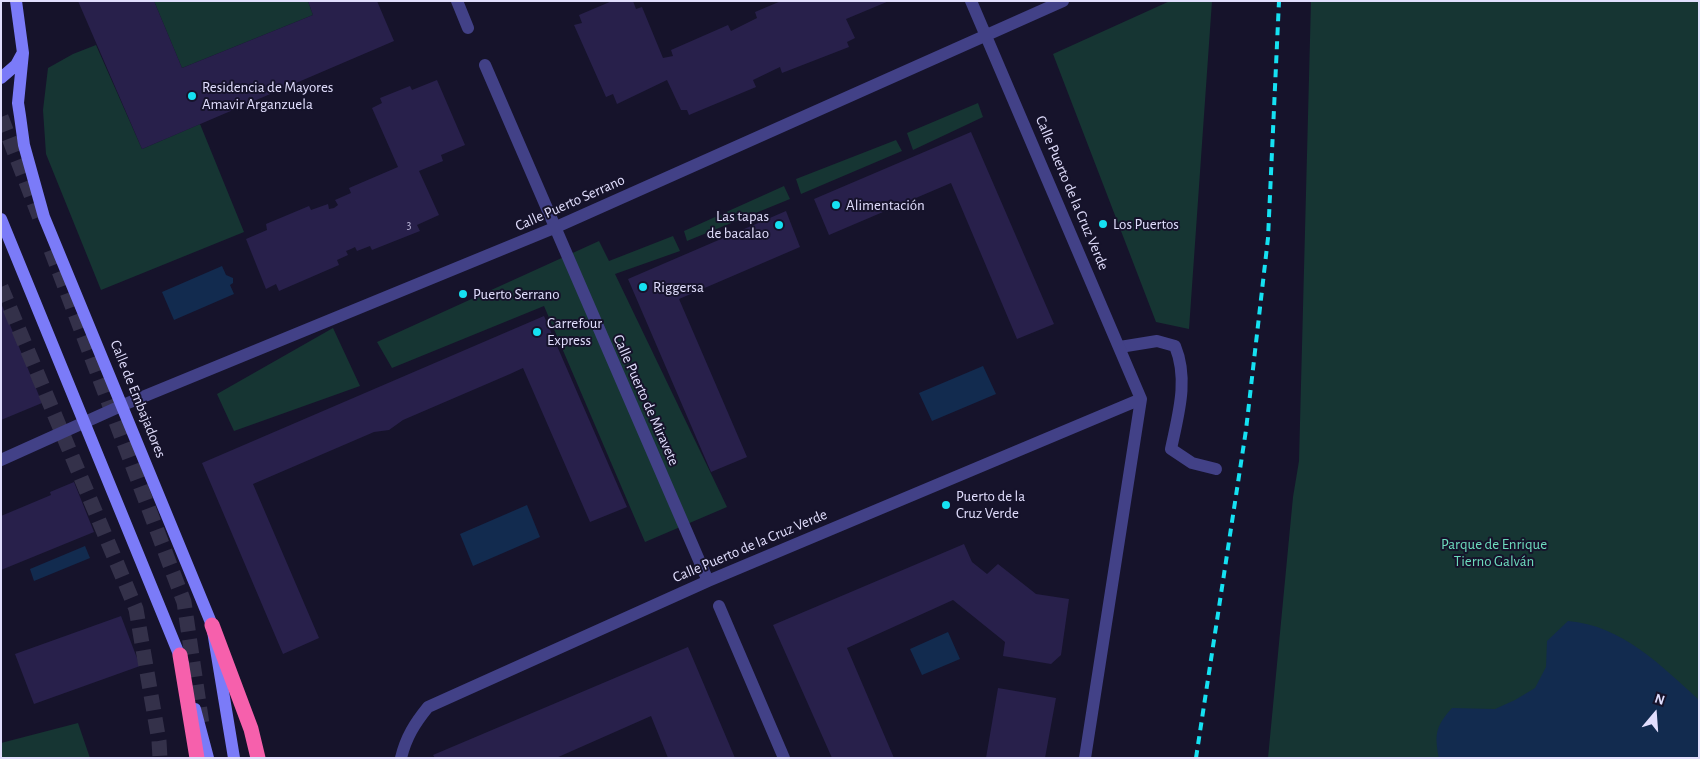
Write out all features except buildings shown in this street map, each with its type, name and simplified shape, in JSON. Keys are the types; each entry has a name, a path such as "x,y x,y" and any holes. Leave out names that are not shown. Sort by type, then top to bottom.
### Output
{"highway":[{"path":"212,625 251,729 258,758"},
{"path":"180,655 197,758"}],"main road":[{"name":"Calle de Embajadores","path":"16,1 22,32 23,53 18,103 24,145 44,217 212,625 234,758"},
{"path":"1,78 16,65 23,53"},
{"path":"1,219 180,655 208,758"}],"street":[{"path":"457,1 468,28"},
{"name":"Calle Puerto de la Cruz Verde","path":"401,758 404,742 412,726 428,706 708,582 1141,399 1120,346 971,1"},
{"name":"Calle Puerto Serrano","path":"85,424 123,405 554,228 1063,1"},
{"name":"Calle Puerto de Miravete","path":"485,65 708,582"},
{"path":"1120,346 1157,341 1175,346 1179,356 1183,390 1171,449 1192,463 1216,469"},
{"path":"1085,758 1141,399"},
{"path":"1,460 85,424"},
{"path":"719,606 784,758"}],"green space":[{"path":"154,1 308,1 313,15 182,68"},
{"path":"1170,1 1212,1 1189,329 1156,322 1053,54"},
{"name":"Parque de Enrique Tierno Galván","path":"1311,1 1699,1 1699,758 1268,758 1293,497 1299,461"},
{"path":"96,45 142,149 200,124 244,232 101,290 46,154 43,110 48,68 73,54"},
{"path":"978,103 983,117 913,150 907,133"},
{"path":"896,140 902,151 801,194 796,179"},
{"path":"784,186 790,199 687,241 684,231"},
{"path":"673,236 680,251 615,274 727,507 645,542 544,306 392,368 377,342 599,241 609,261"},
{"path":"333,328 360,386 234,431 217,394"},
{"path":"78,723 90,758 1,758 1,743"}],"water":[{"path":"222,266 226,275 233,278 233,283 230,285 234,294 174,320 162,292"},
{"path":"983,366 996,394 932,421 919,393"},
{"path":"527,505 540,537 473,566 460,534"},
{"path":"85,546 90,558 34,581 30,569"},
{"path":"1568,621 1606,630 1640,649 1699,700 1699,758 1439,758 1438,731 1452,708 1495,709 1535,688 1546,667 1547,641"},
{"path":"948,632 960,659 922,675 910,649"}],"tunnel":[{"path":"1,117 41,221"},
{"path":"51,250 184,602 202,724"},
{"path":"1,287 136,609 159,741 160,758"}],"railway":[{"path":"1196,758 1246,430 1268,238 1279,1"}],"place":[{"name":"Residencia de Mayores Amavir Arganzuela","path":"192,96"},
{"name":"Alimentación","path":"836,205"},
{"name":"Los Puertos","path":"1103,224"},
{"name":"Las tapas de bacalao","path":"779,225"},
{"name":"Riggersa","path":"643,287"},
{"name":"Puerto Serrano","path":"463,294"},
{"name":"Carrefour Express","path":"537,332"},
{"name":"Puerto de la Cruz Verde","path":"946,505"}]}
